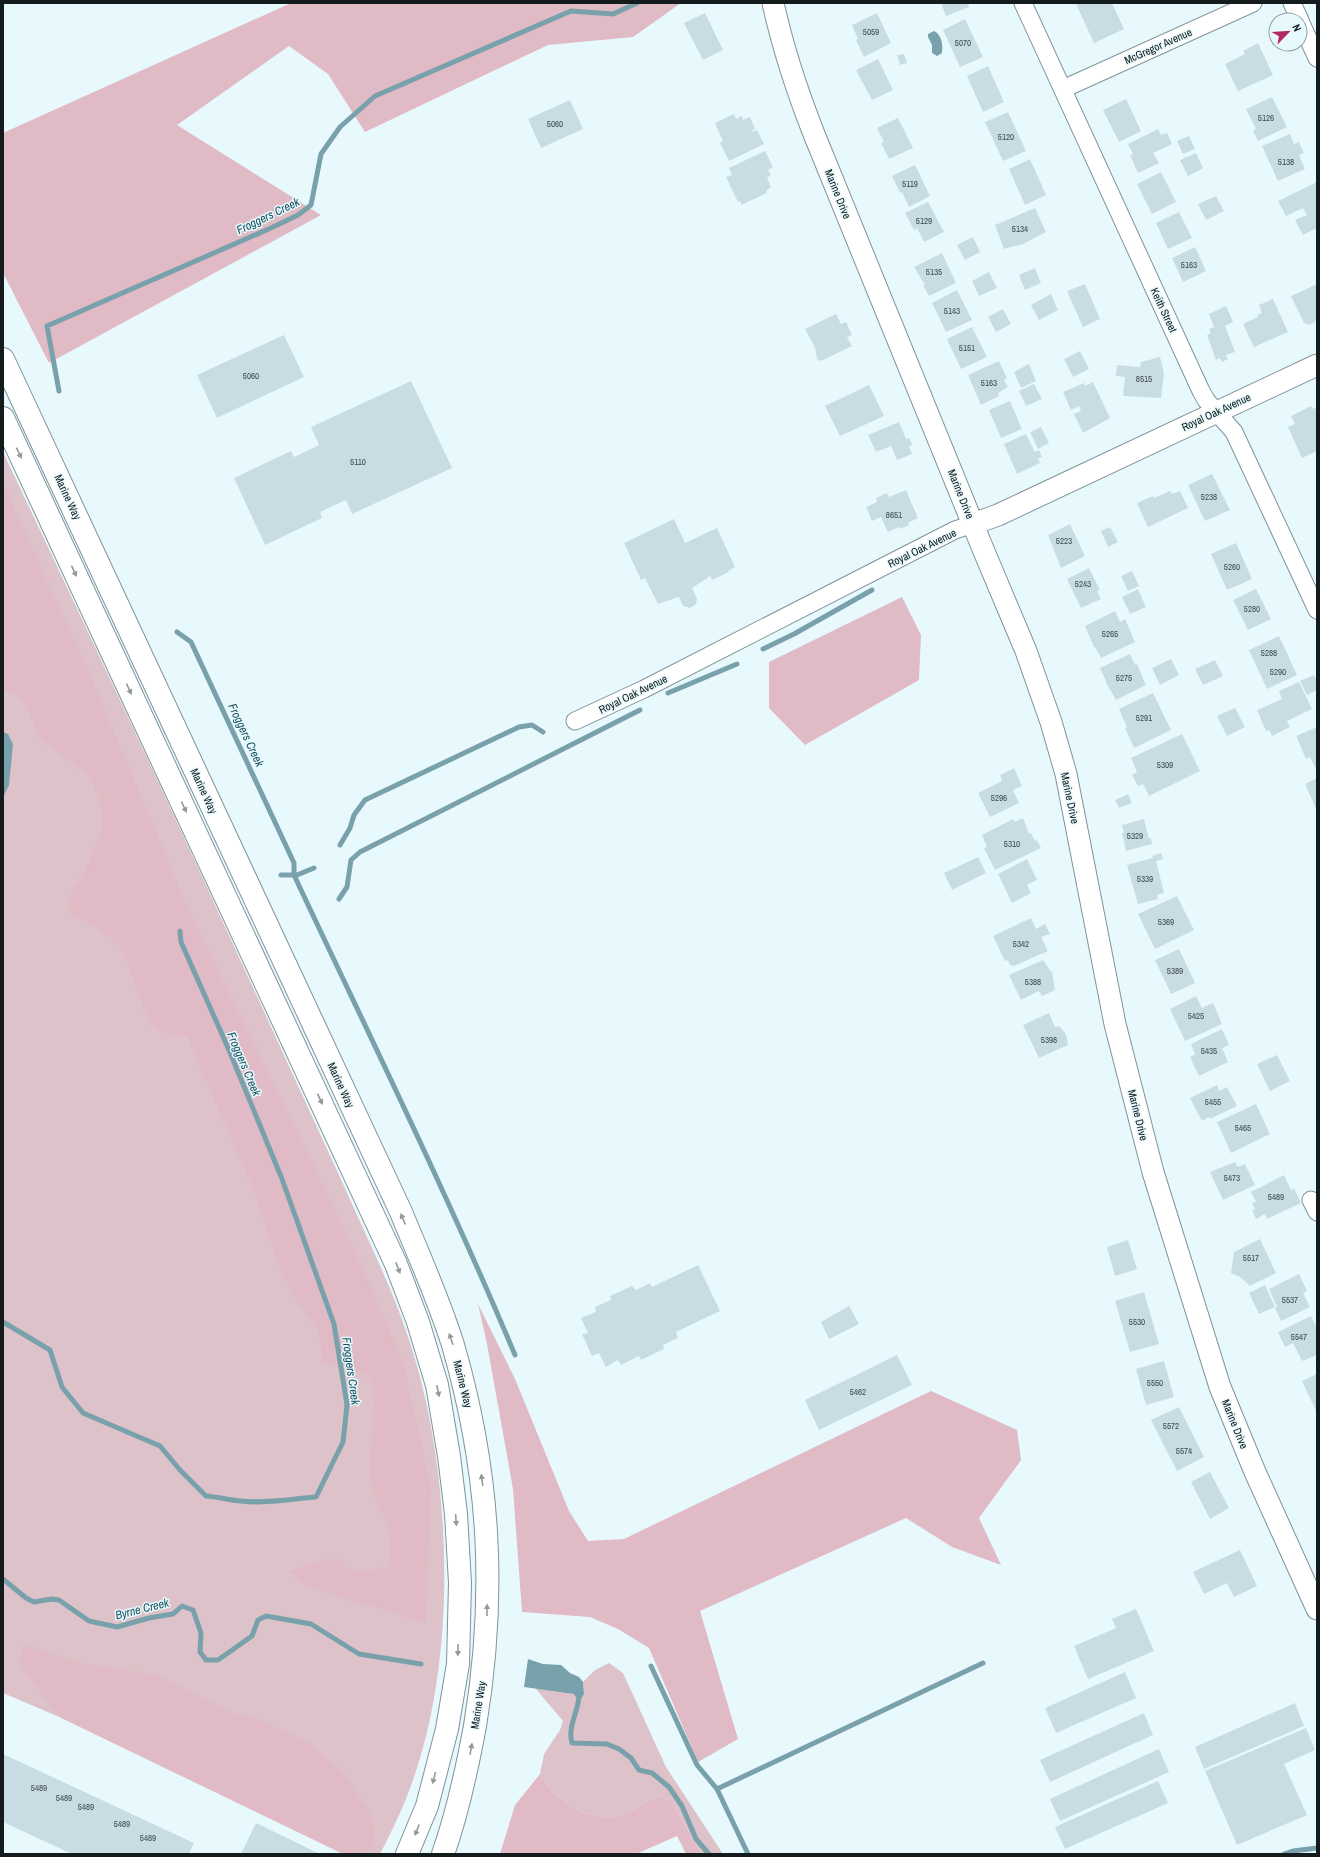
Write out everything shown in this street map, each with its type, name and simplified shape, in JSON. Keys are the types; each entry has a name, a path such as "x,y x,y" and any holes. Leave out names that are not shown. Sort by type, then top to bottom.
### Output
{"main road":[{"name":"Marine Way","path":"3,358 401,1212 438,1302 452,1345 476,1442 485,1504 488,1566 487,1623 481,1690 470,1756 455,1821 443,1854"},
{"path":"3,418 396,1264 418,1322 437,1385 449,1456 456,1514 460,1583 458,1664 447,1729 427,1806 407,1854"}],"street":[{"name":"Marine Drive","path":"773,3 783,46 800,98 831,178 1026,651 1051,722 1066,774 1115,1024 1153,1172 1220,1387 1254,1472 1317,1609"},
{"name":"Keith Street","path":"1023,3 1201,391 1234,432 1317,610"},
{"name":"McGregor Avenue","path":"1063,89 1253,3"},
{"path":"1308,38 1317,58"},
{"name":"Royal Oak Avenue","path":"576,721 644,689 955,530 998,515 1317,365"}],"shaded area":[{"path":"291,3 681,3 633,37 548,45 365,132 328,74 289,46 177,125 321,215 49,363 3,273 3,133"},
{"path":"3,452 188,847 344,1186 392,1294 406,1331 421,1381 433,1436 440,1492 444,1551 444,1609 439,1666 430,1720 409,1792 380,1854 365,1854 54,1711 57,1716 3,1693"},
{"path":"3,484 88,670 191,915 309,1155 367,1278 403,1362 431,1488 426,1623 306,1586 290,1571 321,1560 344,1559 345,1568 357,1572 389,1567 390,1546 388,1527 383,1513 374,1497 371,1480 370,1466 373,1394 371,1380 360,1372 321,1362 321,1345 317,1329 299,1304 282,1275 254,1190 187,1037 165,1033 151,1024 145,1012 125,956 117,944 99,929 71,913 68,904 73,890 85,872 102,829 103,813 94,786 86,773 40,739 27,707 17,696 3,690"},
{"path":"902,597 921,635 919,680 805,745 769,708 769,662"},
{"path":"478,1304 515,1379 569,1511 588,1541 624,1539 931,1391 1017,1430 1021,1460 979,1518 1001,1565 952,1547 906,1518 700,1611 738,1739 698,1762 649,1648 618,1629 590,1617 522,1612 513,1489 487,1344"},
{"path":"24,1645 79,1663 158,1675 232,1712 261,1721 308,1742 344,1774 368,1809 375,1834 371,1848 362,1854 343,1854 57,1716 19,1662"},
{"path":"609,1663 623,1673 666,1767 723,1854 701,1854 671,1800 657,1796 625,1814 606,1818 580,1812 554,1794 540,1774 544,1754 560,1730 563,1721 535,1688 584,1694 583,1682 595,1670"},
{"path":"540,1774 554,1794 580,1812 606,1818 625,1814 657,1796 671,1800 701,1854 686,1854 677,1836 636,1854 500,1854 515,1805"}],"water":[{"path":"934,31 939,35 942,44 942,53 937,56 932,53 932,45 928,37 928,34"},
{"path":"3,732 8,734 13,744 9,785 3,797"},
{"path":"528,1659 543,1664 561,1665 570,1673 579,1677 583,1682 584,1694 579,1702 574,1694 524,1687"}],"building":[{"path":"941,3 968,3 969,7 946,16"},
{"path":"1112,3 1124,29 1094,43 1076,4"},
{"path":"705,13 723,50 703,60 684,23"},
{"path":"877,13 891,43 864,57 856,40 858,39 852,25"},
{"path":"965,19 983,57 960,67 943,30"},
{"path":"1258,43 1273,75 1238,91 1225,64 1245,54 1243,51"},
{"path":"904,54 907,63 900,65 897,55"},
{"path":"878,59 893,90 872,100 856,70"},
{"path":"988,66 1004,102 983,112 967,76"},
{"path":"1272,97 1287,127 1258,141 1253,131 1256,129 1246,109"},
{"path":"1126,99 1141,131 1119,142 1103,110"},
{"path":"570,100 583,129 541,148 528,119"},
{"path":"1008,112 1026,151 1003,161 985,122"},
{"path":"734,114 736,119 742,116 743,120 750,117 755,129 752,132 757,130 764,144 729,161 720,143 723,141 715,123"},
{"path":"898,118 913,148 889,159 881,143 884,142 877,128"},
{"path":"1158,129 1161,135 1167,133 1172,144 1153,153 1159,163 1138,173 1130,155 1133,154 1128,144"},
{"path":"1290,134 1294,144 1299,142 1304,153 1299,155 1305,169 1278,181 1262,146"},
{"path":"1189,136 1195,149 1183,154 1177,141"},
{"path":"765,151 773,167 768,170 771,176 767,177 771,187 766,191 767,193 741,205 740,201 738,202 726,177 732,175 729,168"},
{"path":"1196,153 1203,168 1188,176 1180,160"},
{"path":"1030,159 1046,195 1025,205 1009,169"},
{"path":"915,165 930,196 909,207 892,176"},
{"path":"1161,172 1176,202 1152,214 1137,184"},
{"path":"1317,182 1317,228 1303,235 1295,220 1307,215 1303,208 1286,216 1278,201"},
{"path":"1216,196 1224,211 1206,220 1198,204"},
{"path":"928,202 944,232 924,242 917,228 914,230 905,213"},
{"path":"1035,208 1046,232 1023,244 1004,249 995,225"},
{"path":"1179,212 1192,238 1168,249 1156,223"},
{"path":"973,237 980,252 965,260 957,245"},
{"path":"1195,247 1206,271 1183,282 1172,258"},
{"path":"942,253 956,283 929,296 923,285 925,285 914,267"},
{"path":"1035,268 1041,283 1025,290 1019,275"},
{"path":"989,272 997,288 979,296 972,281"},
{"path":"1085,284 1100,319 1083,327 1067,291"},
{"path":"1317,284 1317,315 1315,322 1309,325 1304,323 1291,296"},
{"path":"957,290 972,320 946,332 932,303"},
{"path":"1051,294 1058,310 1039,320 1031,305"},
{"path":"1273,299 1288,332 1254,347 1243,324 1258,317 1257,315 1262,313 1259,305"},
{"path":"1226,306 1233,322 1225,326 1235,352 1226,355 1228,359 1222,362 1220,358 1216,360 1207,335 1211,333 1209,329 1214,327 1209,314"},
{"path":"1003,309 1011,324 996,332 988,317"},
{"path":"836,314 841,324 846,322 852,335 847,337 852,346 821,361 817,359 815,348 805,329"},
{"path":"972,327 987,357 961,369 947,339"},
{"path":"284,335 304,377 217,418 197,375"},
{"path":"1080,351 1089,369 1073,377 1064,359"},
{"path":"1160,357 1164,373 1161,398 1123,396 1125,377 1116,376 1117,365 1140,367 1141,362"},
{"path":"999,361 1007,378 1004,380 1008,387 998,393 999,396 981,405 968,375"},
{"path":"1029,364 1036,381 1021,388 1014,372"},
{"path":"411,381 452,468 352,514 346,500 320,512 322,518 265,545 234,478 291,451 294,457 319,445 311,427"},
{"path":"1093,382 1110,418 1083,433 1074,414 1081,411 1079,406 1071,410 1063,392 1084,383 1085,386"},
{"path":"1034,384 1042,399 1026,406 1019,391"},
{"path":"869,385 884,416 840,436 825,406"},
{"path":"1010,401 1022,429 1001,438 989,410"},
{"path":"1311,406 1313,409 1317,407 1317,451 1302,458 1288,427 1295,424 1291,416"},
{"path":"899,422 906,439 909,438 913,445 909,446 912,454 897,460 891,446 876,452 868,435"},
{"path":"1041,427 1049,443 1038,449 1030,432"},
{"path":"1026,434 1035,452 1039,450 1042,457 1038,459 1040,463 1017,474 1004,444"},
{"path":"1212,474 1230,510 1205,521 1188,485"},
{"path":"906,490 918,518 908,523 909,525 900,529 899,527 888,532 881,517 872,521 866,507 877,502 876,498 887,493 889,497"},
{"path":"1170,491 1172,494 1180,491 1188,508 1148,527 1137,503"},
{"path":"674,519 685,543 717,528 735,567 728,571 729,572 712,580 710,576 692,588 697,599 696,604 690,608 683,606 679,597 658,604 645,578 641,580 624,543"},
{"path":"1070,524 1085,556 1061,568 1048,535"},
{"path":"1110,527 1118,542 1108,547 1101,531"},
{"path":"1236,543 1252,579 1227,590 1211,554"},
{"path":"1089,568 1100,590 1097,591 1101,599 1081,608 1067,579"},
{"path":"1132,571 1139,586 1128,591 1121,576"},
{"path":"1138,589 1146,607 1130,614 1122,597"},
{"path":"1256,589 1271,619 1248,630 1233,600"},
{"path":"1115,611 1120,622 1125,619 1135,642 1101,658 1094,647 1085,626"},
{"path":"1279,636 1297,675 1267,689 1249,650"},
{"path":"1130,654 1135,665 1137,664 1146,685 1116,700 1105,681 1100,668"},
{"path":"1171,659 1179,675 1160,685 1152,668"},
{"path":"1215,660 1223,676 1203,685 1195,669"},
{"path":"1314,675 1317,681 1317,690 1307,695 1300,681"},
{"path":"1299,682 1312,709 1287,721 1290,727 1272,736 1269,730 1266,731 1257,710 1282,699 1279,691"},
{"path":"1153,693 1171,730 1134,748 1125,728 1127,727 1119,709"},
{"path":"1235,708 1245,727 1227,736 1217,716"},
{"path":"1317,727 1316,769 1310,757 1306,759 1296,736"},
{"path":"1182,734 1200,771 1149,796 1143,784 1138,786 1132,775 1137,772 1131,758"},
{"path":"1014,768 1022,786 1013,790 1019,803 990,817 978,793 1002,781 1000,775"},
{"path":"1317,778 1317,811 1305,784"},
{"path":"1128,794 1132,803 1119,808 1115,800"},
{"path":"1023,818 1029,834 1031,833 1035,841 1037,840 1041,848 995,870 984,848 987,847 982,835 1013,819 1015,822"},
{"path":"1144,819 1149,839 1151,838 1152,844 1126,851 1122,833 1124,833 1122,825"},
{"path":"1161,853 1163,859 1156,861 1164,893 1157,895 1158,899 1138,904 1127,865 1153,858 1152,856"},
{"path":"978,857 986,873 952,890 944,873"},
{"path":"1027,859 1037,880 1027,885 1031,893 1012,903 998,874"},
{"path":"1177,896 1194,930 1155,949 1138,914"},
{"path":"1031,918 1036,929 1045,924 1050,934 1041,937 1048,951 1014,966 1010,965 1008,960 1005,961 993,936"},
{"path":"1179,949 1195,983 1171,994 1155,960"},
{"path":"1043,960 1051,972 1052,971 1055,990 1042,996 1039,991 1021,1000 1009,975"},
{"path":"1196,996 1202,1008 1213,1003 1222,1024 1185,1041 1170,1009"},
{"path":"1049,1013 1055,1027 1059,1026 1066,1034 1068,1045 1039,1058 1023,1025"},
{"path":"1222,1029 1229,1045 1222,1048 1228,1062 1199,1076 1190,1057 1195,1054 1191,1044"},
{"path":"1277,1055 1290,1081 1270,1091 1257,1064"},
{"path":"1217,1085 1219,1091 1227,1087 1237,1106 1210,1119 1209,1117 1202,1121 1190,1098"},
{"path":"1256,1104 1270,1134 1231,1153 1217,1122"},
{"path":"1235,1162 1238,1167 1245,1164 1255,1185 1223,1200 1210,1172"},
{"path":"1284,1175 1291,1190 1294,1188 1301,1203 1267,1219 1265,1214 1256,1219 1252,1210 1255,1209 1252,1203 1256,1202 1251,1192"},
{"path":"1260,1239 1276,1273 1250,1286 1240,1277 1231,1273 1234,1252"},
{"path":"1128,1240 1137,1269 1115,1276 1107,1247"},
{"path":"698,1265 720,1311 676,1332 678,1338 663,1345 664,1349 641,1360 639,1356 621,1365 618,1360 606,1367 599,1353 592,1356 582,1334 588,1333 581,1318 596,1312 595,1307 611,1300 610,1296 632,1286 636,1290 650,1283 652,1287"},
{"path":"1299,1274 1307,1291 1303,1293 1310,1307 1281,1321 1269,1289"},
{"path":"1265,1285 1275,1307 1259,1314 1249,1293"},
{"path":"1144,1292 1159,1344 1130,1352 1115,1301"},
{"path":"849,1306 859,1324 829,1339 821,1322"},
{"path":"1311,1316 1317,1328 1317,1355 1302,1361 1293,1343 1285,1347 1278,1332"},
{"path":"897,1355 912,1385 819,1430 805,1400"},
{"path":"1164,1361 1174,1397 1146,1405 1136,1369"},
{"path":"1317,1374 1317,1413 1302,1381"},
{"path":"1179,1407 1204,1457 1177,1471 1151,1420"},
{"path":"1210,1472 1229,1508 1210,1519 1191,1482"},
{"path":"1240,1550 1257,1586 1234,1597 1227,1583 1204,1594 1193,1572"},
{"path":"1136,1609 1154,1651 1088,1679 1074,1646 1116,1628 1112,1619"},
{"path":"1125,1672 1136,1698 1056,1733 1045,1708"},
{"path":"1295,1703 1304,1726 1204,1769 1195,1747"},
{"path":"1144,1713 1153,1735 1050,1782 1040,1760"},
{"path":"1306,1728 1315,1750 1284,1764 1307,1815 1237,1845 1205,1771"},
{"path":"1159,1749 1169,1772 1060,1821 1050,1799"},
{"path":"3,1754 194,1843 189,1854 72,1854 3,1822"},
{"path":"1158,1781 1168,1803 1065,1849 1055,1827"},
{"path":"256,1823 320,1854 241,1854"}],"waterway":[{"name":"Froggers Creek","path":"59,391 47,326 298,215 311,205 321,154 340,127 375,96 571,11 613,14 637,3"},
{"path":"763,649 794,634 872,590"},
{"path":"177,632 191,642 294,863 294,875 435,1174 515,1355"},
{"path":"668,693 737,664"},
{"path":"339,899 347,887 351,860 360,852 640,710"},
{"path":"340,845 350,828 354,815 365,800 519,727 532,725 543,732"},
{"path":"281,875 297,875 314,868"},
{"name":"Froggers Creek","path":"3,1322 50,1350 62,1387 83,1413 160,1446 180,1470 206,1496 250,1502 316,1497 343,1442 347,1405 334,1324 282,1179 229,1050 181,942 180,931"},
{"name":"Byrne Creek","path":"3,1579 26,1598 34,1602 51,1599 59,1600 89,1621 117,1627 149,1618 173,1614 182,1606 193,1610 201,1633 200,1652 206,1660 218,1660 252,1636 258,1620 266,1616 311,1624 359,1654 421,1664"},
{"path":"717,1789 983,1663"},
{"path":"651,1666 697,1765 717,1789 748,1854"},
{"name":"Byrne Creek","path":"579,1695 571,1731 572,1743 607,1744 619,1749 631,1758 639,1770 652,1773 669,1787 682,1806 696,1839 709,1854"},
{"path":"1284,1854 1293,1851 1317,1848"}]}
